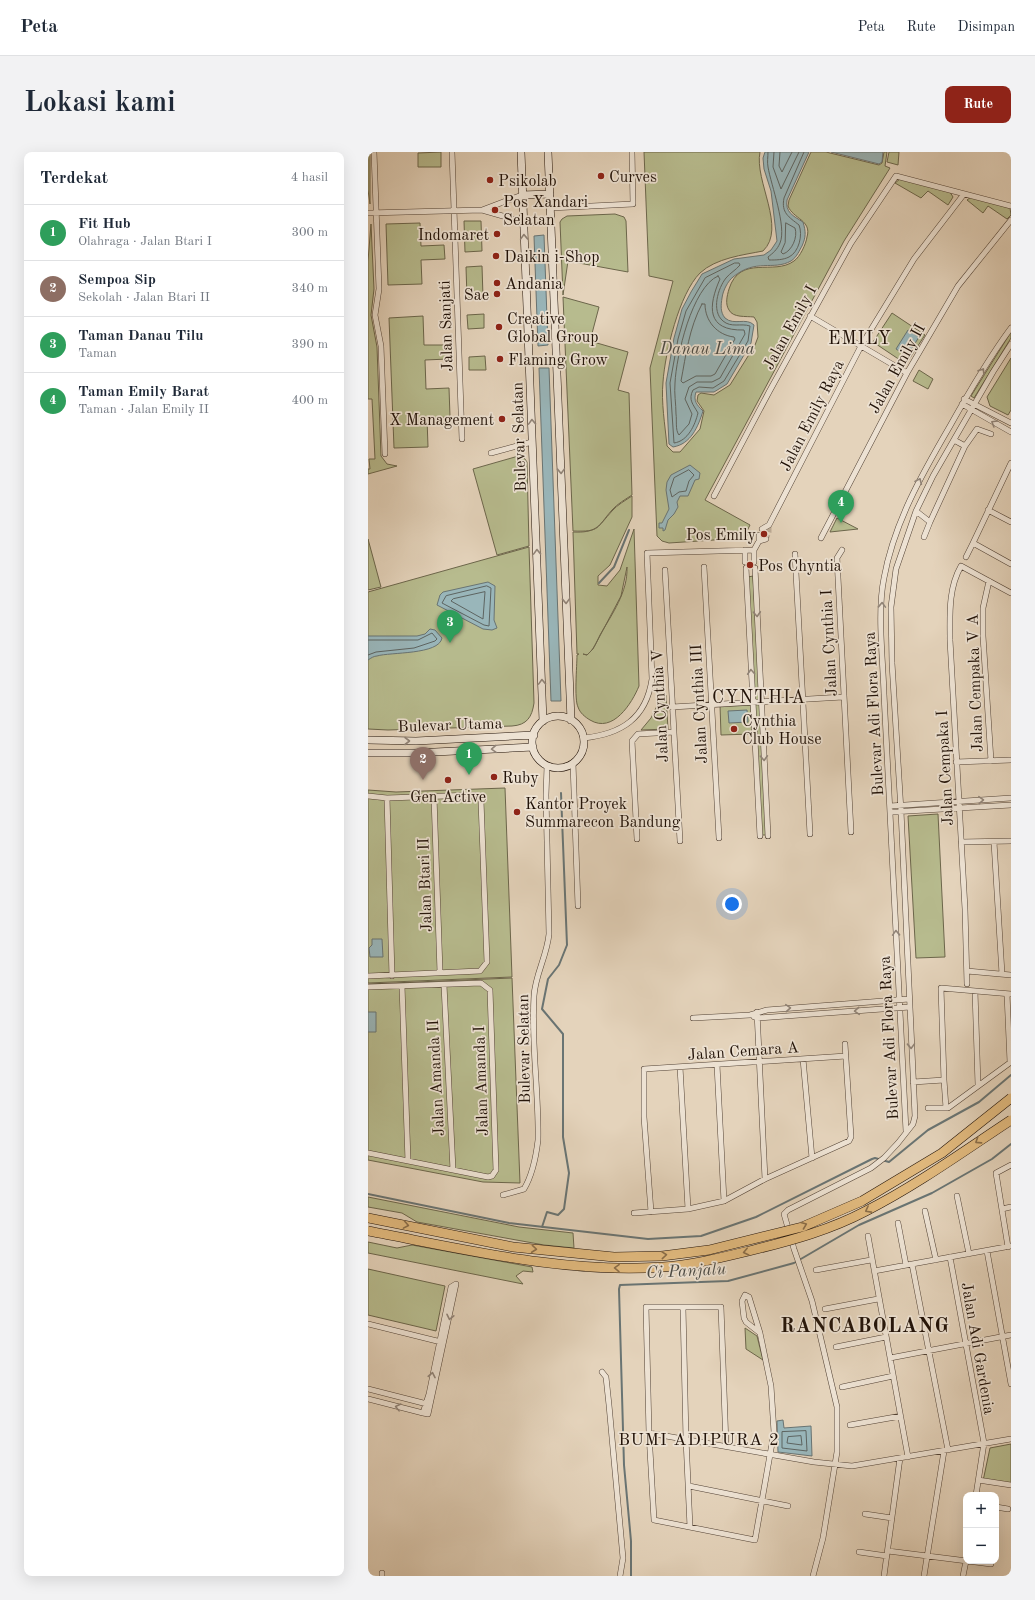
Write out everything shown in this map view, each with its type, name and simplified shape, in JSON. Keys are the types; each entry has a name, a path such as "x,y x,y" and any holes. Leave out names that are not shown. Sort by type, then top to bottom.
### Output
{"highway":[{"path":"368,1218 513,1247 607,1256 662,1256 709,1250 802,1227 862,1201 942,1152 1011,1098"},
{"path":"368,1231 511,1258 615,1269 664,1267 710,1260 804,1238 866,1212 908,1187 1011,1120"}],"main road":[{"name":"Bulevar Selatan","path":"520,152 543,721"},
{"path":"548,152 571,720"},
{"path":"522,195 550,194"},
{"path":"523,222 551,221"},
{"path":"554,717 571,720 579,727 584,738 583,749 573,763 558,768 547,766 538,758 533,747 534,735 543,721 554,717"},
{"name":"Bulevar Utama","path":"368,740 416,741 534,735"},
{"name":"Bulevar Utama","path":"368,752 409,753 533,747"}],"street":[{"path":"374,152 379,289 375,315 381,346 385,454"},
{"name":"Jalan Sanjati","path":"452,152 462,439"},
{"path":"550,208 633,204 632,152"},
{"name":"Jalan Emily I","path":"714,496 810,316 851,244 896,176 964,194"},
{"path":"964,194 1011,206"},
{"name":"Jalan Emily Raya","path":"762,529 769,525 861,346 914,259 964,194"},
{"path":"368,213 482,210 522,195"},
{"path":"482,210 523,222"},
{"name":"Jalan Emily II","path":"821,538 907,373 958,286 1011,220"},
{"path":"810,316 907,373"},
{"name":"Bulevar Adi Flora Raya","path":"906,1131 881,627 883,580 898,527 922,475 963,402 1011,328"},
{"name":"Bulevar Adi Flora Raya","path":"813,1576 823,1538 838,1444 837,1406 812,1301 784,1216 786,1211 857,1176 884,1158 913,1124 915,1116 914,1082 891,607 896,569 916,511 933,476 974,404 1011,344"},
{"path":"963,402 974,404 1011,423"},
{"path":"963,402 1011,432"},
{"path":"924,536 965,446 977,429 991,434"},
{"path":"954,440 965,446"},
{"path":"491,453 532,442"},
{"path":"966,557 988,510 1009,471 1011,462"},
{"path":"988,510 1011,522"},
{"path":"916,511 930,522"},
{"path":"759,535 760,541"},
{"path":"766,539 760,541 754,550 754,565 768,836"},
{"path":"973,544 1011,564"},
{"path":"745,550 760,836"},
{"path":"584,738 603,736 617,730 632,720 643,708 650,694 652,679 647,553 754,550"},
{"name":"Jalan Cynthia I","path":"842,550 837,558 851,832"},
{"path":"795,554 810,834"},
{"name":"Jalan Cempaka I","path":"967,984 950,640 950,600 961,566 989,581"},
{"name":"Jalan Cynthia III","path":"704,567 719,838"},
{"name":"Jalan Cynthia V","path":"665,570 680,841"},
{"path":"989,581 1011,593"},
{"name":"Jalan Cempaka V A","path":"989,581 983,608 983,636 990,761"},
{"path":"881,627 891,626"},
{"path":"672,707 843,697"},
{"path":"636,839 632,741 638,734 674,732"},
{"path":"956,762 1011,760"},
{"path":"573,763 578,906"},
{"name":"Bulevar Selatan","path":"502,1195 524,1189 529,1181 535,1160 538,1140 533,1016 536,978 546,949 548,934 547,766"},
{"path":"368,796 387,798 474,795 479,797 481,801 487,962 486,966 480,971 368,976"},
{"name":"Jalan Btari II","path":"434,797 440,972"},
{"path":"387,798 392,976"},
{"path":"890,806 1011,798"},
{"path":"891,812 1011,805"},
{"path":"961,842 1011,842"},
{"path":"994,842 1002,974"},
{"path":"967,971 1011,975"},
{"name":"Jalan Amanda I","path":"444,985 481,983 490,990 496,1170 492,1176 488,1177 453,1170"},
{"path":"368,987 444,985"},
{"name":"Jalan Amanda II","path":"444,985 453,1170"},
{"path":"402,986 408,1161"},
{"path":"928,1108 946,1108 1010,1062 1009,994 941,988 946,1108"},
{"path":"974,991 978,1085"},
{"path":"693,1018 750,1015 757,1012 909,999"},
{"path":"750,1015 757,1018 910,1007"},
{"path":"757,1012 765,1179"},
{"path":"634,1213 688,1209 724,1201 765,1179 849,1141 851,1137 845,1044"},
{"name":"Jalan Cemara A","path":"651,1212 642,1070 647,1067 717,1065 846,1056"},
{"path":"803,1059 812,1158"},
{"path":"717,1065 724,1201"},
{"path":"680,1067 688,1209"},
{"path":"914,1082 944,1080"},
{"path":"368,1153 453,1170"},
{"path":"1003,1170 1011,1166"},
{"path":"874,1271 1010,1246 996,1172 1011,1169"},
{"path":"957,1196 969,1254"},
{"path":"1002,1209 1011,1207"},
{"path":"925,1211 936,1260"},
{"path":"898,1223 906,1265"},
{"path":"868,1236 878,1299 908,1457"},
{"path":"987,1251 1011,1384"},
{"name":"Jalan Adi Gardenia","path":"950,1257 984,1443 976,1492"},
{"path":"816,1270 872,1260"},
{"path":"912,1264 946,1450 924,1576"},
{"path":"368,1400 425,1414 456,1284 451,1287 442,1342"},
{"path":"726,1446 721,1307 646,1307 648,1433 654,1520 755,1540 774,1432 771,1386 760,1333 749,1297 745,1295 742,1301 744,1318 746,1322 760,1333"},
{"path":"825,1309 878,1299"},
{"path":"682,1308 690,1527"},
{"path":"368,1324 442,1342"},
{"path":"890,1358 1011,1335"},
{"path":"836,1346 886,1338"},
{"path":"602,1372 606,1377 623,1558 620,1576"},
{"path":"842,1387 893,1376"},
{"path":"368,1389 428,1404"},
{"path":"850,1425 901,1416"},
{"path":"648,1433 770,1455 852,1466 1011,1439"},
{"path":"884,1576 900,1458"},
{"path":"978,1480 1011,1485"},
{"path":"689,1486 788,1506"},
{"path":"999,1508 1008,1509"},
{"path":"865,1514 892,1518"},
{"path":"859,1552 963,1561"},
{"path":"963,1576 965,1564"}],"green space":[{"path":"368,152 370,152 370,204 368,190"},
{"path":"441,152 441,167 418,167 418,153"},
{"path":"644,152 760,152 759,164 761,176 771,217 772,230 770,241 763,251 730,258 706,268 692,283 674,324 664,370 662,397 667,446 673,452 680,452 700,429 704,411 697,401 698,395 701,393 714,395 730,385 755,345 758,337 757,322 754,317 733,314 728,308 727,303 729,289 734,278 741,272 749,269 786,265 796,259 804,247 808,231 807,227 805,223 790,210 788,206 789,200 811,152 826,152 879,165 882,163 884,152 887,152 885,166 890,168 844,241 705,500 750,525 746,533 748,535 744,538 669,543 662,541 657,536 650,368 673,281 649,276"},
{"path":"889,152 899,152 898,165 887,162"},
{"path":"900,179 950,192 953,197 948,205 928,191 921,198 895,183"},
{"path":"971,197 1010,208 1011,215 1007,219 988,206 983,213 967,200"},
{"path":"615,214 624,217 626,221 628,272 568,261 563,295 560,222 567,216"},
{"path":"464,221 481,221 482,251 465,252"},
{"path":"420,223 421,246 444,245 445,259 421,260 422,284 388,285 386,224"},
{"path":"371,224 374,289 371,315 377,347 381,456 387,464 397,466 368,474 368,469 370,469 369,459 375,459 372,399 368,399 368,261"},
{"path":"482,266 483,297 467,298 466,267"},
{"path":"563,297 599,307 590,341 628,352 618,390 629,393 632,495 614,508 597,528 589,531 573,531"},
{"path":"892,313 925,335 906,364 873,342"},
{"path":"484,314 484,328 468,329 467,315"},
{"path":"423,316 424,345 447,345 448,359 425,360 426,389 449,388 450,417 427,418 428,447 394,448 389,318"},
{"path":"1011,332 1011,338 974,398 971,396"},
{"path":"485,356 486,370 469,370 469,357"},
{"path":"1011,358 1011,410 1008,415 990,406 987,397"},
{"path":"919,370 933,379 928,389 913,381"},
{"path":"522,455 527,462 529,546 497,555 473,469"},
{"path":"632,496 632,517 610,565 598,576 598,585 607,586 620,570 634,529 639,686 632,700 620,715 614,720 606,723 598,723 583,715 577,703 577,655 579,654 577,654 573,532 587,531 596,528 616,507","holes":["627,567 627,576 621,596","621,596 614,611 604,628"]},
{"path":"837,518 858,529 830,532"},
{"path":"368,539 381,587 368,590"},
{"path":"529,547 534,703 532,712 528,719 521,724 512,726 388,730 368,729 368,592"},
{"path":"753,576 760,701 754,701 748,577"},
{"path":"666,695 668,729 641,730 651,718 662,696"},
{"path":"754,703 760,703 767,835 761,835"},
{"path":"751,704 752,734 721,735 720,705"},
{"path":"505,788 512,977 368,983 368,790 396,792"},
{"path":"938,814 945,957 916,958 908,816"},
{"path":"512,978 520,1183 483,1182 368,1160 368,984"},
{"path":"368,1197 519,1227 573,1233 574,1248 544,1245 417,1222 402,1213 368,1207"},
{"path":"368,1242 397,1248 412,1245 532,1267 533,1272 523,1271 516,1276 523,1284 368,1253"},
{"path":"368,1269 445,1286 436,1331 368,1315"},
{"path":"745,1328 757,1336 763,1360 746,1349"},
{"path":"1011,1444 1011,1486 983,1481 990,1448"}],"water":[{"name":"Danau Lima","path":"765,152 809,152 787,200 787,208 790,213 803,222 805,237 798,254 791,261 778,265 749,268 741,271 728,283 723,292 721,306 722,313 725,318 729,320 747,322 754,325 751,343 727,384 714,392 696,392 696,403 703,411 699,423 689,439 673,447 669,444 666,383 674,338 682,309 702,274 734,259 764,255 771,250 777,241 771,191 764,169 763,158"},
{"path":"831,152 883,152 882,162 879,164"},
{"path":"544,235 548,345 538,346 534,236"},
{"path":"908,330 919,337 907,356 896,349"},
{"path":"539,368 549,368 561,701 551,701"},
{"path":"690,465 700,473 699,479 695,480 688,496 680,496 677,502 678,507 668,520 665,530 663,531 663,528 659,528 659,523 662,523 669,509 666,490 667,482 671,475"},
{"path":"488,582 495,586 494,620 497,628 492,630 483,629 437,605 440,595 443,592"},
{"path":"430,629 435,630 442,638 439,643 432,647 413,652 376,656 368,660 368,636 417,636 425,634"},
{"path":"747,710 748,722 729,723 728,711"},
{"path":"372,939 382,939 383,957 370,957 369,948 372,945"},
{"path":"368,1012 376,1012 376,1032 368,1032"},
{"path":"783,1420 784,1428 811,1426 812,1456 778,1452 777,1421"}],"waterway":[{"path":"599,583 614,567 629,530"},
{"path":"542,1227 547,1212 558,1215 564,1209 569,1173 563,1137 563,1034 542,1009 548,979 559,965 567,945 561,793"},
{"path":"368,1194 509,1223 648,1239 701,1236 756,1217 872,1159 875,1158 889,1162 928,1130 979,1102 1011,1075"},
{"name":"Ci Panjalu","path":"631,1576 631,1541 624,1465 620,1285 728,1281 794,1263 859,1225 932,1193 992,1159 1011,1144"}],"tunnel":[{"path":"766,539 769,532 769,525"}],"place":[{"name":"Curves","path":"601,176"},
{"name":"Psikolab","path":"490,180"},
{"name":"Pos Xandari Selatan","path":"495,210"},
{"name":"Indomaret","path":"497,234"},
{"name":"Daikin i-Shop","path":"496,256"},
{"name":"Andania","path":"497,283"},
{"name":"Sae","path":"497,294"},
{"name":"Creative Global Group","path":"499,327"},
{"name":"Flaming Grow","path":"500,359"},
{"name":"X Management","path":"502,419"},
{"name":"Taman Emily Barat","path":"841,523"},
{"name":"Pos Emily","path":"764,534"},
{"name":"Pos Chyntia","path":"750,565"},
{"name":"Taman Danau Tilu","path":"450,643"},
{"name":"Cynthia Club House","path":"734,729"},
{"name":"Fit Hub","path":"469,775"},
{"name":"Ruby","path":"494,777"},
{"name":"Sempoa Sip","path":"423,780"},
{"name":"Gen Active","path":"448,780"},
{"name":"Kantor Proyek Summarecon Bandung","path":"517,812"}],"district":[{"name":"EMILY","path":"860,338"},
{"name":"CYNTHIA","path":"759,697"},
{"name":"RANCABOLANG","path":"865,1325"},
{"name":"BUMI ADIPURA 2","path":"699,1439"}]}
